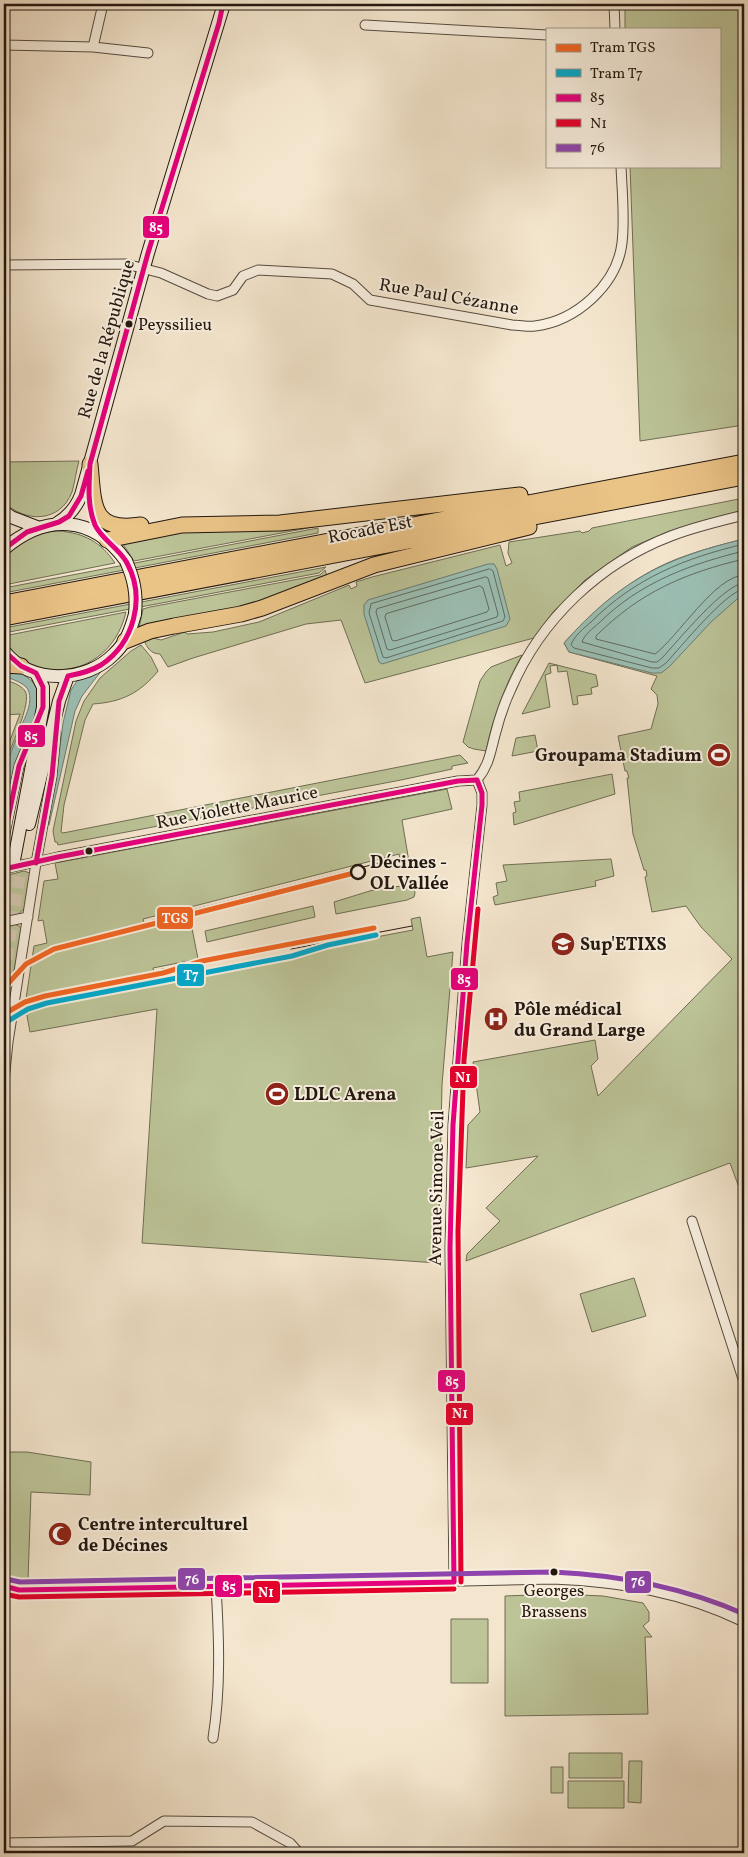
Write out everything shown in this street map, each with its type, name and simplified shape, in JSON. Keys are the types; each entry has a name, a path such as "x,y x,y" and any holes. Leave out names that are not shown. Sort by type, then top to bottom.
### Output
{"highway":[{"name":"Rocade Est","path":"4,603 744,462"},
{"path":"90,464 94,505 99,515 106,522 120,528 162,522 182,524 280,523 559,489 574,494"},
{"name":"Rocade Est","path":"4,618 744,477"},
{"path":"125,641 158,630 241,614 262,608 374,565 538,525 551,514"},
{"path":"105,538 182,524"},
{"path":"4,665 22,666"}],"main road":[{"name":"Rue de la République","path":"56,524 64,519 77,505 144,268 224,4"},
{"name":"Rue de la République","path":"90,464 89,490 91,513 96,527 105,538"},
{"path":"4,512 16,520 37,528"},
{"path":"4,549 19,536 37,528 56,524 88,529 105,538 118,550 131,571 136,592 135,614 125,641 101,665 85,673 52,676 36,672 22,666 4,651"},
{"path":"36,672 43,688 43,707 18,859 57,715 59,700 68,676"}],"street":[{"path":"93,47 103,4"},
{"path":"614,4 615,28"},
{"path":"365,25 546,36"},
{"path":"4,45 93,47 148,53"},
{"name":"Rue Paul Cézanne","path":"4,265 126,264 161,273 208,294 218,296 227,294 233,290 244,276 258,270 332,274 353,284 370,300 512,325 534,326 550,323 589,302 614,270 622,245 621,168"},
{"path":"476,780 485,770 490,759 504,703 518,672 531,649 570,601 614,564 642,549 672,535 744,515"},
{"path":"4,838 19,766 43,707"},
{"path":"4,1082 6,1042 52,776 57,715"},
{"name":"Rue Violette Maurice","path":"4,870 36,862 458,781 476,780"},
{"name":"Avenue Simone Veil","path":"454,1582 450,1248 453,1124 466,952 482,805 482,793 476,780"},
{"path":"4,922 28,917"},
{"path":"692,1220 744,1382"},
{"path":"4,1591 553,1580 603,1582 645,1588 675,1595 692,1600 744,1622"},
{"path":"4,1586 19,1590"},
{"path":"213,1738 220,1652 216,1587"},
{"path":"4,1843 132,1841 164,1821 252,1822 290,1843 299,1853"}],"green space":[{"path":"625,4 744,4 744,425 640,441 630,168 720,168 720,28 625,28"},
{"path":"79,461 72,492 59,510 51,514 32,516 12,509 4,502 4,462"},
{"path":"744,498 744,510 670,531 632,547 585,580 553,612 534,638 365,683 341,620 306,624 168,667 160,654 150,650 144,640 153,638 161,640 185,632 187,634 213,632 259,622 349,585 351,589 357,586 356,582 500,545 506,566 512,563 508,553 509,542 580,531 582,533 592,528"},
{"path":"350,520 134,561 123,544 175,532"},
{"path":"318,528 318,533 4,593 4,588"},
{"path":"59,531 84,536 98,544 115,563 4,585 4,557 6,554 36,535"},
{"path":"744,539 744,1201 730,1163 466,1261 467,1254 500,1221 486,1208 538,1156 466,1168 468,1125 480,1112 473,1062 595,1040 598,1059 591,1066 598,1096 732,959 701,927 686,906 652,912 645,877 647,876 646,870 644,870 633,834 627,778 629,778 627,771 625,771 618,736 651,729 658,704 657,695 651,689 657,676 569,652 564,643 605,603 650,571 692,553"},
{"path":"326,567 319,573 4,633 4,628"},
{"path":"325,570 327,576 266,603 139,628 143,609 320,575"},
{"path":"126,612 122,626 107,649 86,664 73,668 60,670 33,666 16,656 4,642 4,636"},
{"path":"141,645 151,657 158,671 137,691 130,695 113,701 93,704 85,720 64,805 61,832 63,833 460,755 468,763 452,766 452,769 401,780 58,845 55,842 53,831 76,721 84,701 100,678 131,651"},
{"path":"522,655 500,702 486,751 468,747 463,742 480,681 491,667"},
{"path":"549,663 557,665 550,666 551,673 545,675 550,707 522,714"},
{"path":"557,665 596,675 598,686 591,688 592,694 577,696 578,704 573,705 567,671 558,672"},
{"path":"4,680 21,687 27,697 23,716 4,767 4,756 20,714 4,715"},
{"path":"535,735 538,751 512,756 516,738"},
{"path":"612,774 615,794 514,825 513,813 516,812 514,802 520,801 519,792"},
{"name":"LDLC Arena","path":"447,789 452,809 402,820 409,862 401,864 399,854 143,919 146,929 190,918 198,959 153,968 155,979 413,930 411,919 420,917 427,957 453,952 442,1085 438,1263 142,1243 157,1009 30,1032 25,1005 34,946 47,943 43,920 38,921 44,881 58,879 55,863"},
{"path":"611,859 614,876 595,881 596,886 495,905 493,897 498,895 496,883 507,881 503,865"},
{"path":"24,871 30,873 31,877 25,908 18,914 4,917 4,876"},
{"path":"401,886 414,888 414,897 336,914 334,902 373,890"},
{"path":"313,906 315,917 207,942 205,931"},
{"path":"15,924 22,928 8,1023 4,1025 4,926"},
{"path":"634,1278 646,1316 592,1332 580,1294"},
{"path":"4,1452 27,1452 91,1462 90,1495 31,1492 28,1580 4,1579"},
{"path":"558,1594 603,1596 643,1603 649,1612 649,1621 643,1626 652,1637 645,1637 648,1714 505,1716 505,1596"},
{"path":"451,1619 488,1619 488,1683 451,1683"},
{"path":"569,1753 622,1753 622,1778 569,1778"},
{"path":"629,1761 642,1761 641,1803 628,1802"},
{"path":"551,1767 563,1767 563,1793 551,1793"},
{"path":"568,1781 624,1781 624,1808 568,1808"}],"water":[{"path":"744,539 744,593 711,622 669,667 661,673 652,673 569,652 564,643 604,603 624,588 666,564 716,546"},
{"path":"488,564 494,564 497,569 510,619 506,626 382,664 379,662 364,614 364,605 368,600"},
{"path":"102,670 82,696 75,711 49,825 46,825 56,777 63,723 71,690 77,681"},
{"path":"4,671 20,672 33,682 37,688 37,710 23,746 4,823 3,791 5,773 30,699 28,689 4,676"}],"tunnel":[{"path":"4,977 22,858"}],"tram line":[{"path":"153,920 399,858"},
{"name":"TGS","path":"4,988 26,964 54,949 358,872"},
{"path":"291,949 412,926"},
{"name":"TGS","path":"4,1014 25,1002 45,996 163,973 202,961 374,928"},
{"name":"T7","path":"8,1021 28,1009 47,1003 292,956 328,945 376,935"},
{"path":"162,969 198,967"}],"transit line":[{"name":"85","path":"36,863 52,776 59,701 68,676 93,669 112,656 122,645 134,619 136,591 133,577 124,558 102,535 92,518 89,495 90,464 148,253 219,23 223,4"},
{"name":"85","path":"4,549 27,532 59,522 69,516 81,496 88,471"},
{"name":"85","path":"4,651 21,666 36,673 43,687 43,707 19,766 4,838"},
{"name":"85","path":"4,869 58,857 458,781 477,780"},
{"name":"85","path":"454,1582 450,1248 453,1125 467,943 482,805 482,793 477,780"},
{"name":"N1","path":"461,1582 458,1231 464,1060 478,909"},
{"name":"76","path":"6,1579 20,1582 553,1572 603,1576 651,1584 698,1596 744,1614"},
{"name":"85","path":"4,1586 19,1590 454,1582"},
{"name":"N1","path":"4,1594 19,1597 454,1589"}],"place":[{"name":"Peyssilieu","path":"129,324"},
{"name":"Groupama Stadium","path":"719,755"},
{"name":"Décines - OL Vallée","path":"358,872"},
{"name":"Sup'ETIXS","path":"563,944"},
{"name":"Pôle médical du Grand Large","path":"496,1019"},
{"name":"LDLC Arena","path":"277,1094"},
{"name":"Centre interculturel de Décines","path":"60,1534"},
{"name":"Georges Brassens","path":"554,1572"}]}
